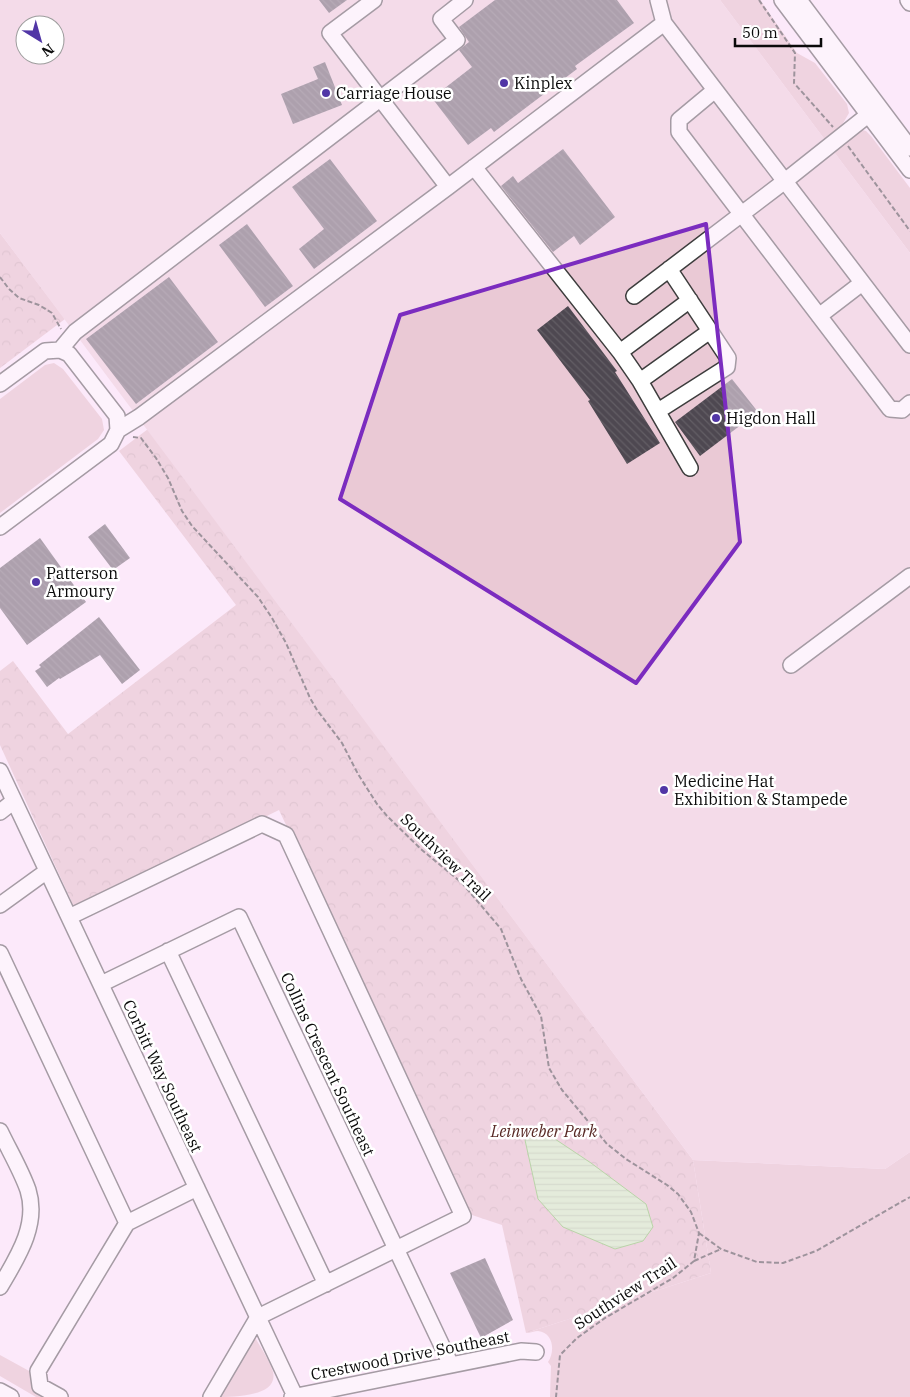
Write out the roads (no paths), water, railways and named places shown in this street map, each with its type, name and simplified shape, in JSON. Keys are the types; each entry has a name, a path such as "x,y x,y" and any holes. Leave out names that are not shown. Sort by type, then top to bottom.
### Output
{"street":[{"path":"374,0 330,33 448,187"},
{"path":"60,350 75,332 457,40 440,19 465,0"},
{"path":"658,0 664,23 910,345"},
{"path":"782,0 910,170"},
{"path":"798,0 910,148"},
{"path":"118,430 139,417 448,187 664,23"},
{"path":"715,90 679,120 679,132 890,409 902,410 910,403"},
{"path":"634,296 785,182 868,114"},
{"path":"474,167 620,352 640,380 690,468"},
{"path":"658,412 728,367 728,358 669,269"},
{"path":"819,316 862,283"},
{"path":"620,352 690,300"},
{"path":"640,380 710,331"},
{"path":"0,384 45,351 60,350 69,354 117,416 118,430 111,444 0,527"},
{"path":"791,665 910,576"},
{"name":"Corbitt Way Southeast","path":"0,771 294,1397"},
{"path":"0,812 14,801"},
{"path":"69,917 262,824 286,836 463,1216 258,1317 211,1397"},
{"path":"0,905 47,871"},
{"name":"Collins Crescent Southeast","path":"101,984 239,917 451,1365"},
{"path":"168,951 326,1284"},
{"path":"0,953 127,1223"},
{"path":"0,1287 20,1252 31,1217 27,1189 1,1135"},
{"path":"60,1397 40,1386 38,1371 127,1223 197,1188"},
{"name":"Crestwood Drive Southeast","path":"294,1397 521,1351 536,1352"},
{"path":"0,1390 11,1397"}],"place":[{"name":"Kinplex","path":"504,83"},
{"name":"Carriage House","path":"326,93"},
{"name":"Higdon Hall","path":"716,418"},
{"name":"Patterson Armoury","path":"36,582"},
{"name":"Medicine Hat Exhibition & Stampede","path":"664,790"}],"park label":[{"name":"Leinweber Park","path":"544,1131"}]}
